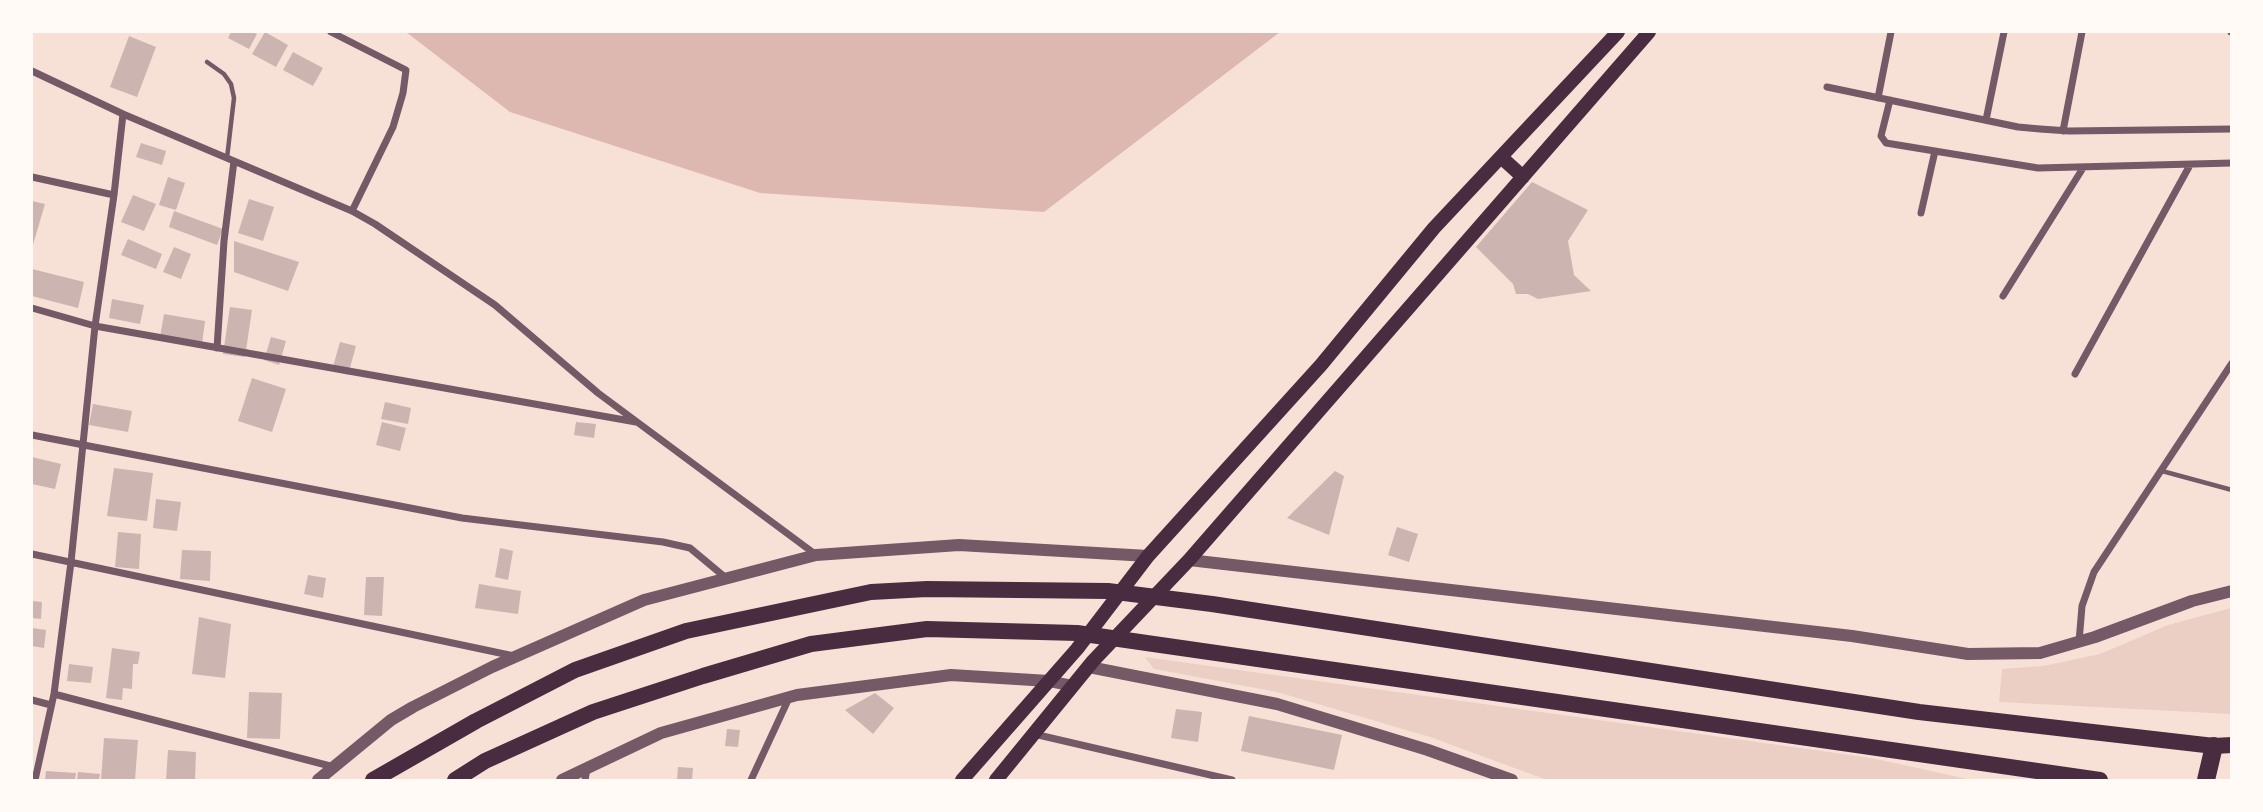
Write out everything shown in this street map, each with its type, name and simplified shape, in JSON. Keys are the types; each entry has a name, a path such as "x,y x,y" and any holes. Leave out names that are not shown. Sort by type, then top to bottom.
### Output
{"highway":[{"path":"373,780 476,721 575,670 686,631 871,592 927,589 1098,590 1919,712 2222,745 2206,780"},
{"path":"456,780 485,761 593,712 811,644 927,629 1077,633 2100,780"}],"main road":[{"path":"962,780 1077,649 1148,556 1321,365 1434,228 1618,32"},
{"path":"996,780 1089,667 1189,560 1649,32"},
{"path":"1501,157 1523,177"}],"street":[{"path":"331,32 406,70 403,93 393,127 352,211"},
{"path":"1878,98 1892,32"},
{"path":"1986,120 2004,32"},
{"path":"2063,131 2082,32"},
{"path":"32,71 123,114 352,211 495,305 598,393 816,555"},
{"path":"1828,87 2018,127 2063,131 2231,129"},
{"path":"1891,100 1881,136 1886,143 2038,169 2231,163"},
{"path":"34,780 54,694 71,562 95,326 123,114"},
{"path":"1921,213 1935,151"},
{"path":"217,348 230,159"},
{"path":"2075,374 2190,165"},
{"path":"2003,296 2083,168"},
{"path":"32,177 114,195"},
{"path":"32,308 95,326 638,422"},
{"path":"2079,642 2081,607 2094,572 2231,363"},
{"path":"32,435 451,517 663,542 690,548 726,578"},
{"path":"318,780 391,720 516,656 644,600 816,555 959,545 1148,556"},
{"path":"32,554 516,656"},
{"path":"1189,560 1853,636 1968,654 2040,653 2079,642 2192,601 2231,591"},
{"path":"1089,667 1277,704 1428,750 1512,780"},
{"path":"562,780 586,775 661,733 789,697 951,675 1049,681 1073,686"},
{"path":"54,694 334,767"},
{"path":"751,780 789,697"},
{"path":"32,700 51,705"},
{"path":"1033,734 1232,780"}],"lane":[{"path":"207,62 224,74 231,84 234,98 230,159"},
{"path":"2162,471 2231,490"}],"shaded area":[{"path":"406,32 1280,32 1044,212 760,193 510,112"},
{"path":"2231,608 2231,714 1999,702 2002,669 2043,666 2100,654 2168,625"},
{"path":"1145,657 1872,758 1972,780 1547,780 1430,737 1277,692 1154,669"}],"building":[{"path":"231,32 257,34 249,49 228,38"},
{"path":"265,32 288,45 276,67 252,54"},
{"path":"129,36 156,47 137,97 110,87"},
{"path":"293,52 323,68 313,86 283,70"},
{"path":"141,143 166,151 162,165 136,157"},
{"path":"168,177 185,183 176,210 159,205"},
{"path":"1532,182 1588,210 1568,241 1574,275 1591,291 1538,299 1528,294 1516,294 1513,284 1476,247"},
{"path":"133,195 156,204 144,231 121,222"},
{"path":"249,199 274,207 263,241 238,233"},
{"path":"32,201 45,204 32,248"},
{"path":"174,211 223,229 217,245 169,227"},
{"path":"128,239 162,254 156,269 121,255"},
{"path":"234,241 299,262 288,291 234,272"},
{"path":"174,247 191,254 181,279 163,272"},
{"path":"32,269 84,282 78,308 32,296"},
{"path":"112,299 144,305 140,324 109,318"},
{"path":"230,307 252,310 245,357 223,354"},
{"path":"164,314 205,321 202,344 160,337"},
{"path":"271,337 286,341 279,365 264,360"},
{"path":"340,342 356,346 348,375 332,370"},
{"path":"252,378 286,389 272,432 238,421"},
{"path":"385,402 411,408 408,424 381,419"},
{"path":"93,404 132,411 128,432 89,425"},
{"path":"382,422 406,428 400,451 376,445"},
{"path":"576,422 596,424 594,438 574,435"},
{"path":"32,457 61,464 55,489 32,484"},
{"path":"114,468 153,473 147,521 107,516"},
{"path":"1335,471 1344,476 1329,535 1287,518"},
{"path":"156,499 181,502 177,531 153,528"},
{"path":"1397,527 1418,534 1409,562 1388,555"},
{"path":"118,532 141,534 139,569 115,567"},
{"path":"500,548 513,551 508,580 495,577"},
{"path":"182,550 211,551 210,581 180,579"},
{"path":"308,575 326,578 323,598 304,594"},
{"path":"366,577 384,577 382,616 364,615"},
{"path":"479,584 521,591 518,614 475,608"},
{"path":"32,601 42,602 41,619 32,618"},
{"path":"199,617 231,624 225,678 192,674"},
{"path":"32,628 46,630 44,648 32,646"},
{"path":"112,648 140,652 138,664 133,664 132,689 123,688 122,700 106,698"},
{"path":"69,664 93,667 91,683 67,681"},
{"path":"249,692 282,693 280,739 247,738"},
{"path":"875,693 894,708 873,734 845,710"},
{"path":"1176,709 1202,712 1198,742 1171,738"},
{"path":"1249,716 1342,735 1334,770 1241,751"},
{"path":"727,729 740,730 738,747 725,746"},
{"path":"104,738 138,740 135,780 101,780"},
{"path":"168,750 196,752 195,780 166,780"},
{"path":"678,767 693,768 692,780 677,780"},
{"path":"46,771 76,773 75,780 45,780"},
{"path":"78,772 100,774 99,780 77,780"}]}
